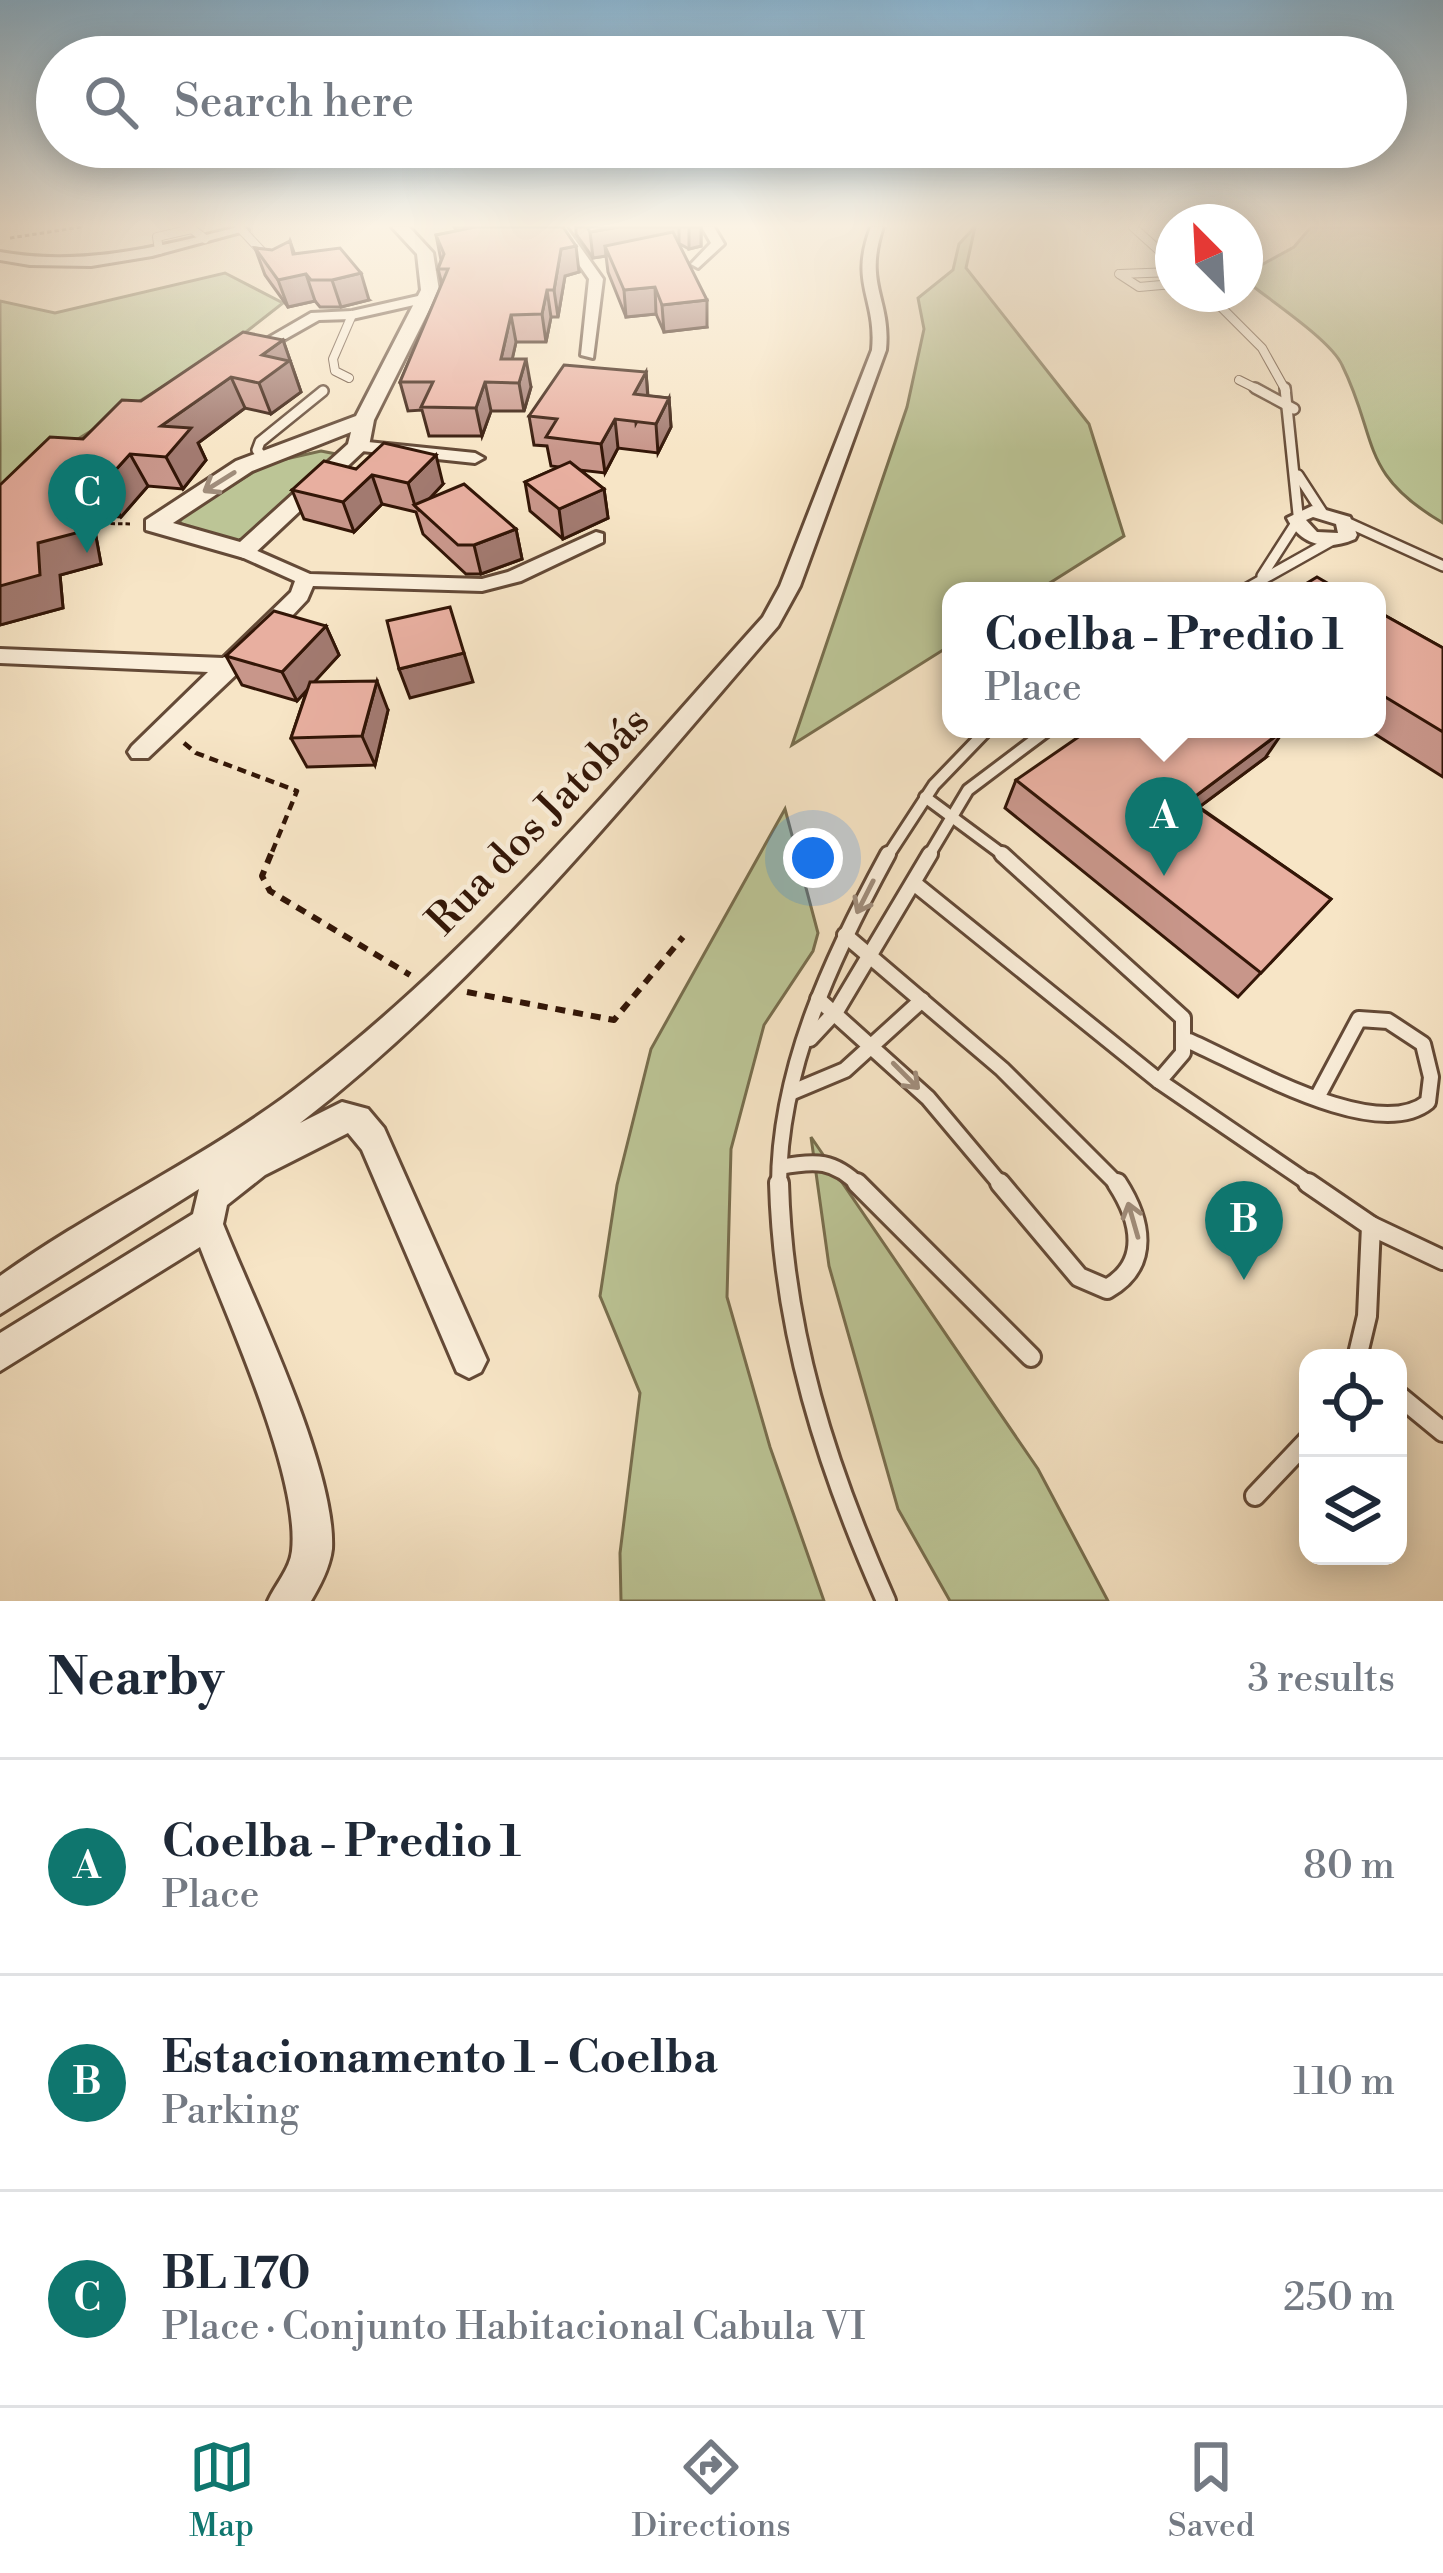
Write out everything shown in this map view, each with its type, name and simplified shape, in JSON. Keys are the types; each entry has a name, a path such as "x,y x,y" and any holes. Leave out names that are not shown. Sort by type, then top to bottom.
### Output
{"street":[{"path":"236,362 305,319 352,315 411,302"},
{"path":"244,551 358,446 364,420 425,302"},
{"path":"588,356 595,302"},
{"name":"Rua dos Jatobás","path":"0,1297 110,1219 283,1118 433,986 674,735 782,603 879,350 882,326 873,302"},
{"path":"154,525 263,457 364,420"},
{"path":"358,446 475,458"},
{"path":"1322,512 1341,532 1313,537 1297,519 1322,512"},
{"path":"154,525 244,551 305,580 482,585 514,577 596,538"},
{"path":"140,752 293,606 305,580"},
{"path":"0,640 25,657"},
{"path":"0,656 232,666"},
{"path":"288,1601 308,1568 312,1524 299,1474 207,1224 212,1196 233,1178 342,1117 357,1120 373,1138 470,1360"},
{"path":"0,1353 207,1224"}],"lane":[{"path":"1227,312 1267,350 1294,409 1297,519 1261,577"},
{"path":"349,378 334,371 333,358 352,315"},
{"path":"1239,380 1294,409"},
{"path":"263,457 257,450 260,442 322,391"},
{"path":"1294,469 1322,512"},
{"path":"1254,582 1341,532 1395,544 1443,566"},
{"path":"886,1601 841,1503 786,1288 780,1167 790,1093 818,999 845,935 884,859 947,762 977,738"},
{"path":"805,1044 837,1010 867,952 915,884 952,813 991,769 1036,738"},
{"path":"925,796 952,813 1166,998 1183,1018 1189,1041 1182,1061 1159,1081"},
{"path":"915,884 1159,1081 1371,1226 1443,1260"},
{"path":"818,999 875,1045 1005,1186 1079,1277 1107,1289 1128,1278 1139,1244 1136,1220 1124,1193 1053,1117 845,935"},
{"path":"790,1093 844,1070 922,1000"},
{"path":"1189,1041 1318,1094 1375,1115 1412,1115 1428,1102 1431,1078 1423,1044 1388,1021 1359,1018 1318,1094"},
{"path":"780,1167 816,1160 840,1166 868,1188 1031,1358"},
{"path":"1359,1349 1366,1316 1371,1226"},
{"path":"1407,1402 1443,1432"},
{"path":"1255,1496 1299,1450"}],"path":[{"path":"74,523 154,525"},
{"path":"166,728 196,753 297,790 262,875 270,891 385,963 433,986 614,1020 683,938"}],"green space":[{"path":"0,302 55,313 103,302 283,303 224,349 0,487"},
{"path":"919,302 993,302 1089,424 1124,536 1051,582 942,582 942,651 792,745 907,407 924,329"},
{"path":"1273,302 1443,302 1443,523 1416,505 1383,471 1336,355"},
{"path":"321,451 341,455 253,535 235,544 179,523 184,515 268,463"},
{"path":"785,809 818,933 813,951 764,1025 731,1149 727,1297 770,1447 824,1601 621,1601 620,1553 640,1393 600,1296 617,1185 651,1049"},
{"path":"811,1137 1038,1469 1108,1601 950,1601 898,1509 829,1266"}],"building":[{"path":"434,302 545,302 542,314 511,315 501,359 526,359 519,383 485,382 476,408 421,407 433,382 400,382"},
{"path":"243,332 283,340 262,355 289,361 259,383 231,377 161,426 191,428 166,457 130,454 102,485 72,483 80,532 38,543 40,575 0,586 0,485 50,437 83,439 122,400 141,401"},
{"path":"564,365 646,372 634,394 669,398 656,424 615,419 601,444 546,437 557,419 529,416"},
{"path":"384,443 436,455 408,483 372,475 343,502 292,490 324,461 356,469"},
{"path":"570,462 604,489 559,509 525,482"},
{"path":"464,484 516,529 474,545 458,545 414,505"},
{"path":"450,607 464,653 399,669 387,621"},
{"path":"274,611 326,626 282,672 226,656"},
{"path":"1386,616 1443,648 1443,732 1386,697"},
{"path":"377,681 362,736 291,738 310,682"},
{"path":"1077,738 1273,738 1189,801 1331,899 1261,973 1016,780"}],"place":[{"name":"BL 170","path":"87,553"},
{"name":"Coelba - Predio 1","path":"1164,876"},
{"name":"Estacionamento 1 - Coelba","path":"1244,1280"}]}
